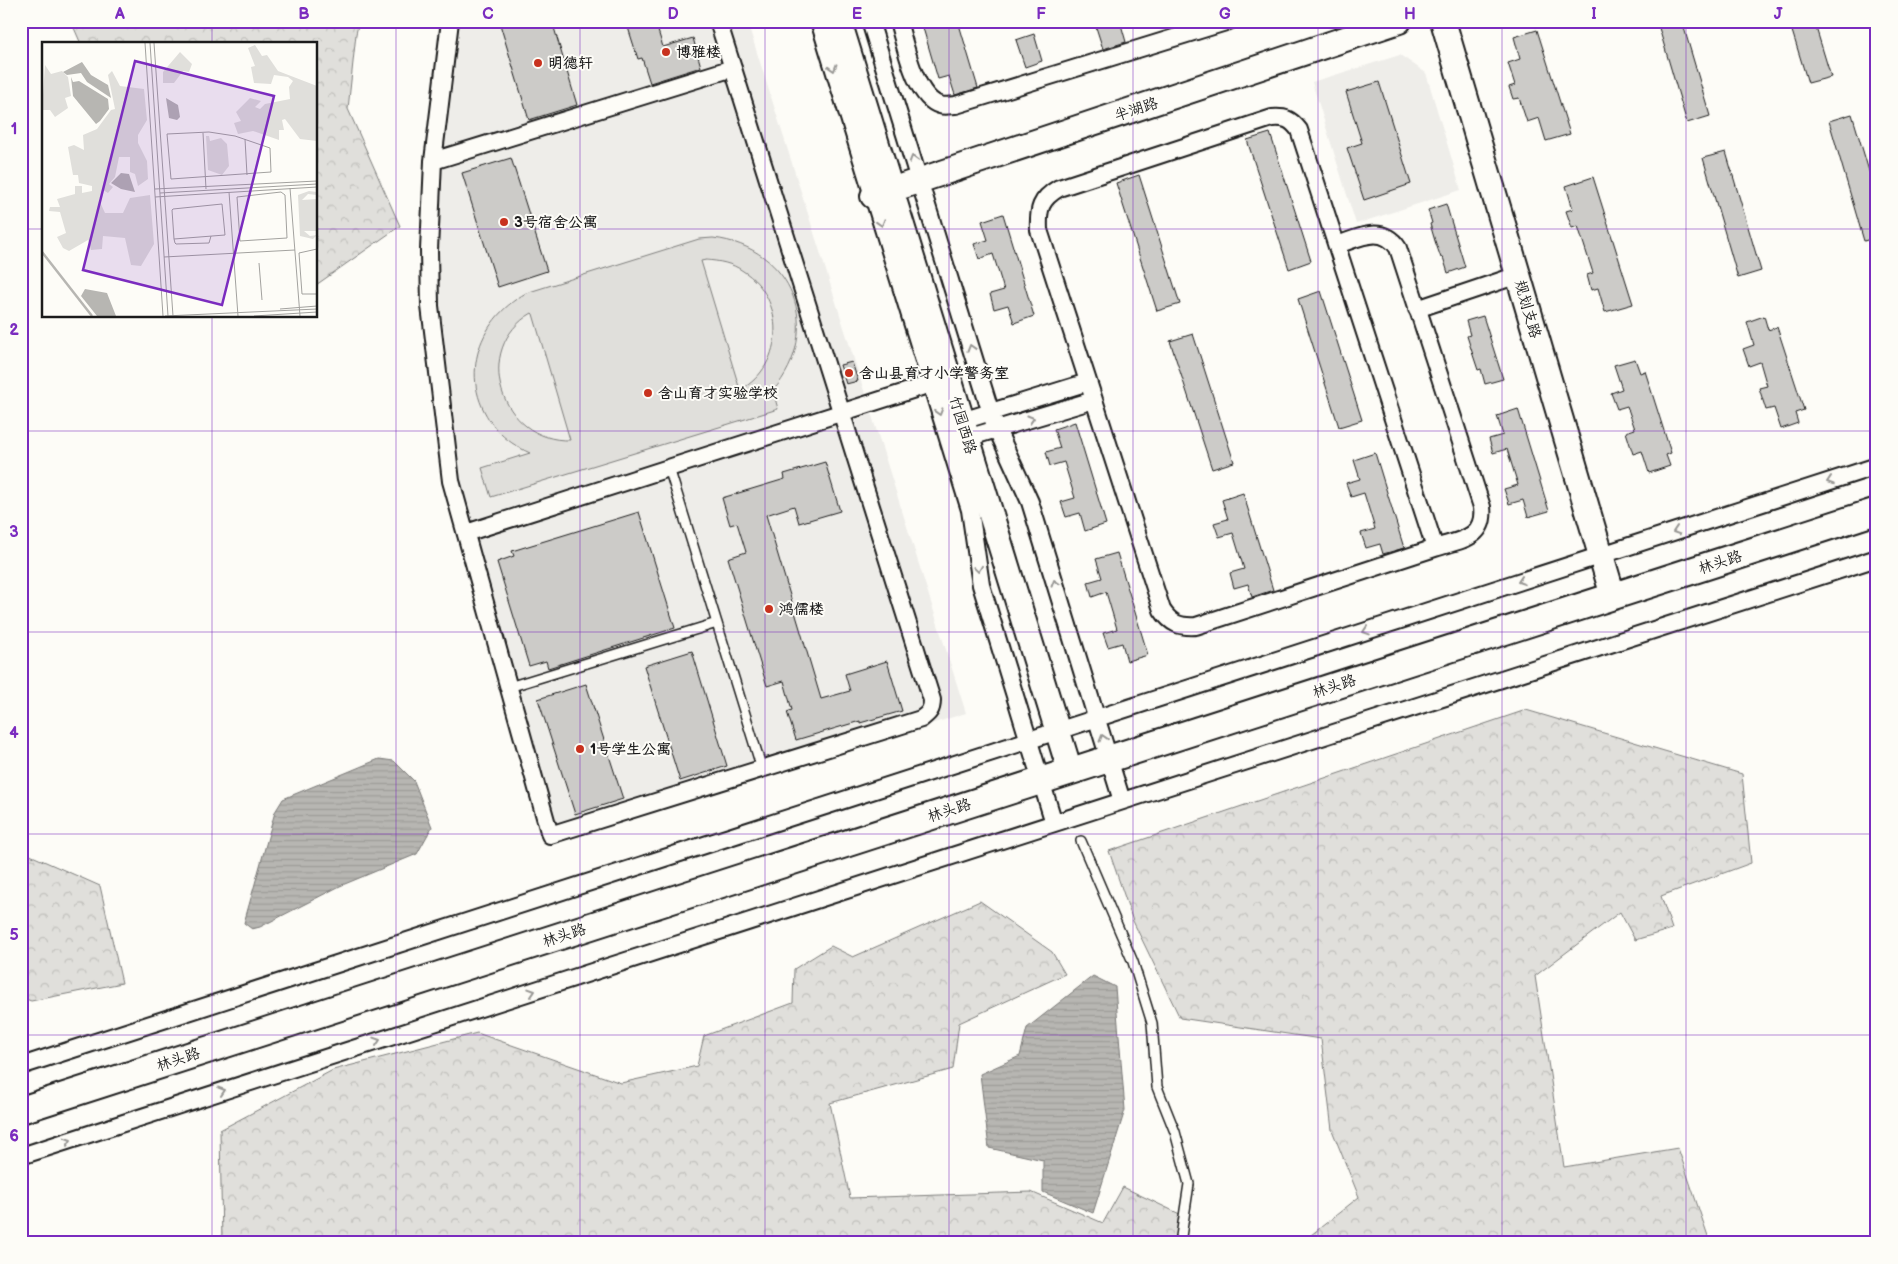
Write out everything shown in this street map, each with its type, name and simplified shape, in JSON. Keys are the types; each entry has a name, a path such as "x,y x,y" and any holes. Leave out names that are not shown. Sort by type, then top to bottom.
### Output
{"main road":[{"name":"林头路","path":"21,1110 1877,511"}],"street":[{"path":"450,21 433,161 430,306 451,481 550,835 921,719 928,714 932,707 932,700 718,21"},
{"path":"819,21 882,193 970,510 981,585 1054,823"},
{"name":"竹园西路","path":"840,21 882,193 949,378 1070,771"},
{"path":"870,21 990,412 1030,502 1122,801"},
{"path":"898,21 918,85 927,98 940,105 956,106 1229,21"},
{"name":"半湖路","path":"882,193 1399,21"},
{"name":"规划支路","path":"1443,21 1613,596"},
{"path":"433,161 733,68"},
{"path":"1337,245 1374,234 1392,239 1398,248 1482,507 1481,526 1475,533 1466,538 1196,626 1177,625 1162,610 1039,230 1040,205 1048,194 1058,188 1272,118 1283,117 1292,121 1299,130 1435,548"},
{"path":"1417,309 1518,275"},
{"path":"466,533 949,378"},
{"path":"965,430 990,412 1088,382"},
{"path":"965,430 997,429 1094,400"},
{"path":"21,1066 1877,466"},
{"path":"21,1156 1877,558"}],"lane":[{"path":"669,468 762,769"},
{"path":"509,687 717,623"},
{"path":"1081,841 1133,962 1152,1023 1157,1087 1175,1132 1189,1184 1180,1243"}],"shaded area":[{"name":"含山育才实验学校","path":"439,21 747,21 966,713 544,845 442,484 421,302 427,126"},
{"path":"1400,55 1426,73 1461,190 1356,224 1312,82"},
{"path":"379,759 394,761 414,781 432,827 417,854 340,886 260,927 252,929 244,923 275,812 283,799"},
{"path":"1093,976 1115,987 1125,1110 1093,1213 1043,1192 1043,1160 989,1148 980,1074 1020,1056 1027,1028"}],"green space":[{"path":"71,21 359,21 348,109 400,226 318,284 318,42 80,42"},
{"path":"713,238 741,245 763,257 781,274 792,295 798,318 797,343 789,367 773,391 778,409 491,497 482,468 530,453 512,443 496,429 484,411 477,392 475,373 478,354 484,336 495,319 509,305 526,293 699,239","holes":["701,261 725,263 743,271 757,283 767,297 773,314 775,331 773,348 766,365 755,379 740,390","533,314 570,440 546,437 526,426 511,410 502,390 499,369 502,348 513,329"]},
{"path":"1526,710 1742,774 1751,863 1661,896 1672,929 1635,940 1620,912 1535,976 1564,1167 1678,1148 1710,1242 1301,1243 1359,1197 1332,1130 1321,1039 1180,1018 1133,921 1109,851"},
{"path":"21,851 100,886 122,983 31,1001 21,997"},
{"path":"980,901 1052,952 1065,974 959,1023 953,1069 830,1103 850,1198 1031,1192 1103,1223 1123,1187 1186,1217 1177,1243 222,1243 220,1130 333,1070 477,1033 621,1083 697,1066 704,1036 793,1003 794,969 831,946 853,957"}],"building":[{"name":"明德轩","path":"499,21 552,21 577,105 529,120"},
{"name":"博雅楼","path":"626,21 655,21 663,47 693,38 701,67 650,83 642,58 638,59"},
{"path":"921,21 958,21 978,88 955,95 949,76 938,79"},
{"path":"1094,21 1120,21 1126,42 1103,49"},
{"path":"1657,21 1682,21 1710,116 1687,123"},
{"path":"1789,21 1814,21 1831,77 1808,83"},
{"path":"1537,30 1570,134 1546,141 1539,118 1527,122 1519,98 1513,99 1509,87 1515,85 1508,63 1520,59 1514,37"},
{"path":"1034,34 1042,61 1025,67 1016,40"},
{"path":"1379,82 1411,184 1364,200 1347,148 1362,143 1346,92"},
{"path":"1852,114 1877,198 1877,237 1864,241 1829,121"},
{"path":"1270,133 1311,261 1289,269 1247,140"},
{"path":"1726,152 1761,271 1738,278 1703,158"},
{"name":"3号宿舍公寓","path":"511,158 547,271 498,287 462,173"},
{"path":"1139,175 1180,304 1157,311 1116,183"},
{"path":"1593,177 1633,304 1605,312 1598,288 1591,290 1587,275 1593,273 1578,226 1572,228 1566,211 1573,209 1566,186"},
{"path":"1446,204 1465,267 1448,273 1435,241 1428,210"},
{"path":"1003,214 1034,316 1014,323 1008,305 994,309 990,294 1004,290 993,254 979,259 974,244 988,240 982,221"},
{"path":"1321,291 1362,420 1339,427 1298,299"},
{"path":"1483,316 1503,379 1485,384 1481,369 1478,370 1467,336 1470,335 1466,321"},
{"path":"1764,316 1768,330 1777,327 1804,410 1795,413 1798,423 1781,429 1774,408 1766,410 1759,388 1767,386 1760,362 1749,366 1743,349 1754,345 1747,322"},
{"path":"1193,334 1234,462 1212,469 1170,341"},
{"path":"1635,359 1640,373 1645,371 1671,453 1666,455 1670,466 1649,473 1642,451 1633,454 1626,432 1635,429 1627,406 1617,409 1611,393 1622,389 1614,365"},
{"name":"含山县育才小学警务室","path":"852,362 858,381 846,384 840,365"},
{"path":"1518,409 1549,511 1528,517 1523,500 1509,504 1504,489 1518,485 1507,449 1493,453 1489,439 1503,435 1497,416"},
{"path":"1075,422 1106,524 1085,531 1080,513 1066,517 1061,502 1075,498 1064,462 1050,466 1046,452 1060,448 1054,429"},
{"path":"1375,453 1404,548 1383,554 1380,544 1366,548 1361,533 1375,529 1364,493 1351,497 1346,483 1360,479 1354,460"},
{"name":"鸿儒楼","path":"825,462 840,511 799,523 794,506 766,515 821,699 850,691 845,674 887,661 902,711 796,740 787,712 792,710 784,681 767,686 728,558 746,552 737,523 730,525 722,498 785,479 784,474"},
{"path":"1243,493 1273,590 1252,597 1248,584 1234,588 1230,573 1244,569 1233,533 1219,537 1214,523 1228,519 1222,500"},
{"path":"639,512 675,628 548,668 546,661 529,666 497,562 514,556 512,551"},
{"path":"1117,553 1148,655 1127,661 1122,643 1108,647 1103,633 1117,629 1106,592 1092,597 1088,582 1102,578 1096,559"},
{"path":"692,651 727,766 680,781 644,666"},
{"name":"1号学生公寓","path":"586,684 623,799 575,814 538,699"}],"place":[{"name":"博雅楼","path":"666,52"},
{"name":"明德轩","path":"538,63"},
{"name":"3号宿舍公寓","path":"504,222"},
{"name":"含山县育才小学警务室","path":"849,373"},
{"name":"含山育才实验学校","path":"648,393"},
{"name":"鸿儒楼","path":"769,609"},
{"name":"1号学生公寓","path":"580,749"}]}
